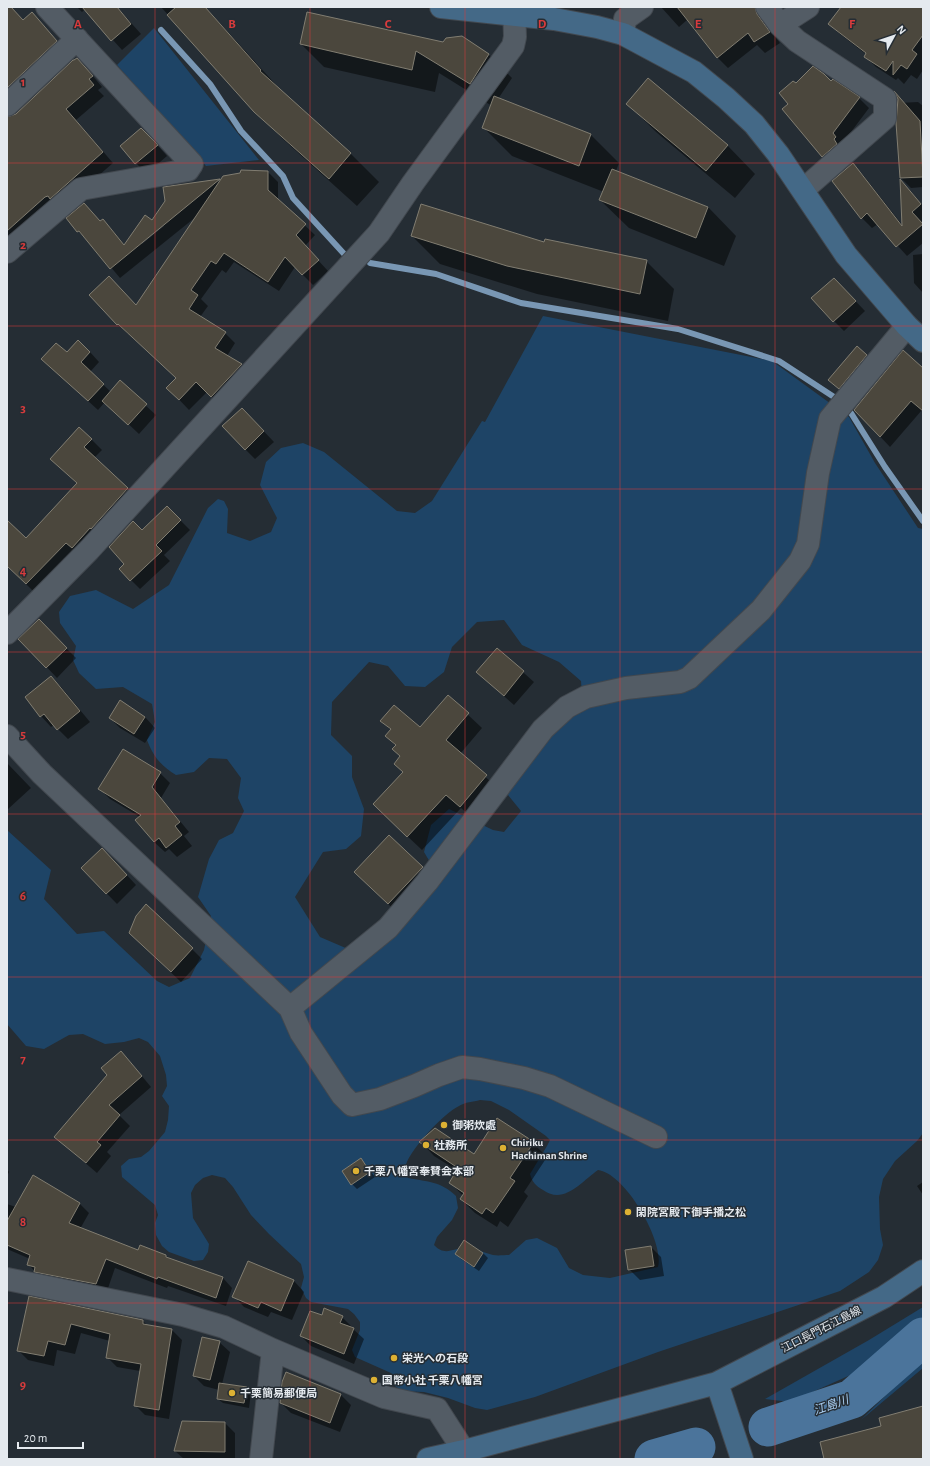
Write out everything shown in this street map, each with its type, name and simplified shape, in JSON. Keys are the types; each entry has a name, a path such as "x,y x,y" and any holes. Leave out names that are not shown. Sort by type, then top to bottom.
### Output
{"street":[{"path":"7,252 81,189 188,170 192,164 47,7"},
{"path":"441,7 513,11 596,27 623,34 694,72 726,98 759,130 778,154 846,255 907,326 923,341"},
{"path":"623,34 625,19 642,7"},
{"path":"767,7 780,25 797,41 885,98 885,118 803,190"},
{"path":"780,25 808,7"},
{"path":"7,633 94,544 379,232 513,46 515,37 513,11"},
{"path":"7,105 77,39"},
{"path":"290,1008 388,928 427,882 543,729 567,708 586,697 626,688 680,682 689,678 761,610 800,561 808,544 818,473 830,419 907,326"},
{"path":"7,736 42,774 290,1008 301,1033 342,1094 352,1105 380,1099 462,1067 524,1078 550,1086 656,1136"},
{"name":"江口長門石江島線","path":"428,1459 464,1451 718,1383 884,1297 923,1271"},
{"path":"7,1279 183,1314 224,1326 274,1350 384,1397 437,1409 464,1451"},
{"path":"261,1459 274,1350"},
{"path":"718,1383 742,1459"}],"shaded area":[{"path":"154,28 259,160 206,166 117,65"},
{"path":"543,316 772,361 849,417 875,463 918,528 923,529 923,1133 917,1141 895,1161 883,1179 879,1197 880,1229 883,1245 878,1260 869,1272 840,1291 658,1352 535,1397 487,1410 475,1408 448,1398 424,1392 402,1391 395,1386 394,1378 391,1373 355,1357 352,1350 360,1330 360,1322 348,1309 311,1302 306,1298 301,1288 304,1277 301,1264 251,1215 233,1187 225,1178 212,1175 203,1178 195,1185 191,1193 193,1218 209,1244 208,1252 203,1260 194,1261 169,1252 162,1246 156,1235 155,1223 158,1215 155,1205 122,1177 121,1166 129,1159 141,1157 149,1151 165,1132 169,1106 162,1096 167,1086 166,1075 160,1056 148,1042 139,1038 124,1042 105,1044 83,1034 69,1035 44,1049 26,1046 7,1024 7,830 51,870 44,899 77,934 104,931 157,981 169,987 190,978 204,950 211,916 198,897 209,859 219,840 233,833 244,811 238,798 241,778 227,759 209,758 194,772 176,775 158,760 147,740 155,722 152,704 123,687 96,689 79,673 73,660 76,646 60,623 59,612 70,596 96,590 133,609 169,585 208,508 218,499 224,501 228,509 227,533 250,541 271,532 277,518 260,485 266,462 281,448 303,443 324,452 397,511 415,513 432,501 482,421 485,422","holes":["504,620 522,645 559,662 581,681 583,709 553,729 504,790 521,811 504,832 493,830 449,809 431,825 424,852 440,879 348,949 320,937 295,897 323,852 346,849 361,836 364,809 352,777 352,756 331,735 332,702 369,662 388,666 405,686 425,687 444,672 452,647 477,622","480,1100 491,1101 509,1110 550,1140 530,1174 535,1184 543,1190 551,1194 558,1195 565,1193 579,1186 598,1170 609,1174 620,1183 631,1195 649,1226 659,1256 658,1267 610,1278 583,1275 569,1268 557,1248 537,1238 526,1240 509,1255 493,1255 469,1248 447,1251 438,1249 434,1245 437,1237 452,1220 458,1208 456,1196 445,1187 428,1181 408,1178 405,1169 412,1153 427,1134 444,1117 461,1105"]},
{"path":"923,1307 923,1321 855,1373 790,1402 765,1399 869,1340"},
{"path":"923,1358 923,1368 861,1420"}],"building":[{"path":"7,7 11,7 23,20 32,12 57,41 7,88"},
{"path":"82,7 117,7 131,24 111,41"},
{"path":"176,7 205,7 261,70 260,71 351,153 329,179 254,112 167,15"},
{"path":"677,7 755,7 757,14 770,32 754,42 748,33 717,58"},
{"path":"841,7 923,7 923,35 912,50 917,54 907,69 901,65 893,75 893,61 886,71 864,57 866,53 828,24"},
{"path":"307,12 443,42 446,38 462,36 489,54 470,84 416,51 412,70 300,44"},
{"path":"77,58 93,76 89,79 94,85 66,109 103,152 50,199 48,196 45,197 7,231 7,117 16,114 73,60"},
{"path":"813,66 831,81 833,79 860,97 833,133 836,137 834,139 837,144 822,157 782,109 788,104 779,93 793,81 796,83"},
{"path":"648,78 728,145 706,171 626,104"},
{"path":"894,91 920,121 923,177 900,178 896,123 898,99"},
{"path":"494,96 591,134 579,166 482,128"},
{"path":"141,128 158,145 135,164 120,146"},
{"path":"853,163 902,226 900,179 921,204 912,212 923,224 896,247 867,213 861,219 832,181"},
{"path":"612,169 708,207 696,238 599,200"},
{"path":"241,170 268,171 268,190 306,224 296,235 319,260 302,275 285,257 268,282 224,253 216,264 211,261 191,290 198,295 189,309 226,332 215,348 242,364 211,397 196,382 179,400 166,388 176,378 118,324 117,325 89,295 109,276 136,305 223,176 240,173"},
{"path":"220,179 110,269 79,231 77,232 66,218 84,203 100,221 103,219 124,245 145,215 152,220 165,201 163,187"},
{"path":"421,204 544,242 545,239 647,260 640,294 507,266 411,236"},
{"path":"834,278 856,301 833,322 811,298"},
{"path":"78,340 90,352 81,362 104,384 88,401 41,359 56,343 67,352"},
{"path":"857,346 867,355 839,389 828,380"},
{"path":"903,350 923,368 923,411 911,401 880,437 854,410"},
{"path":"120,380 147,404 128,425 102,401"},
{"path":"242,408 264,431 245,450 222,426"},
{"path":"79,427 92,439 84,447 128,488 72,548 66,543 26,584 7,566 7,520 26,538 77,483 50,459"},
{"path":"167,506 181,520 156,545 162,551 130,581 119,569 124,564 109,547 133,521 142,530"},
{"path":"39,619 67,648 46,668 18,639"},
{"path":"497,648 524,671 504,696 476,672"},
{"path":"51,676 80,711 57,730 44,714 40,717 25,697"},
{"path":"448,695 469,713 446,740 487,775 460,807 446,795 407,837 373,804 403,772 394,764 400,756 392,749 396,745 385,736 391,729 380,721 394,705 420,727"},
{"path":"120,700 145,717 134,734 109,718"},
{"path":"123,749 161,772 152,787 180,822 175,826 182,835 166,848 159,838 154,842 135,820 141,815 98,789"},
{"path":"389,835 423,867 388,904 354,872"},
{"path":"102,848 127,875 106,894 81,868"},
{"path":"146,904 193,948 171,972 129,933 136,916"},
{"path":"121,1051 142,1076 109,1105 120,1115 97,1142 101,1145 86,1163 54,1137 107,1075 101,1068"},
{"path":"497,1118 534,1142 510,1178 515,1181 493,1213 486,1208 482,1214 460,1199 464,1193 449,1183 458,1168 419,1142 435,1128 474,1154"},
{"name":"千栗八幡宮奉賛会本部","path":"361,1158 370,1172 351,1185 342,1171"},
{"path":"33,1175 80,1203 69,1223 138,1250 140,1245 166,1255 166,1257 223,1277 216,1298 158,1277 157,1279 106,1259 96,1284 34,1272 35,1267 27,1265 30,1255 7,1245 7,1221"},
{"path":"464,1240 483,1253 474,1267 455,1254"},
{"path":"651,1246 654,1266 628,1270 625,1250"},
{"path":"248,1261 294,1280 281,1311 261,1302 258,1308 232,1297"},
{"path":"29,1296 143,1320 143,1324 172,1329 159,1410 134,1406 141,1364 106,1358 110,1334 71,1324 65,1345 48,1341 44,1356 17,1351"},
{"path":"324,1308 343,1316 340,1323 354,1328 344,1354 300,1336 310,1311 322,1315"},
{"path":"202,1337 220,1341 210,1380 193,1376"},
{"path":"286,1372 341,1394 330,1423 280,1403 282,1382"},
{"name":"千栗簡易郵便局","path":"219,1383 247,1387 244,1403 217,1399"},
{"path":"923,1406 923,1459 824,1459 820,1442 881,1426 879,1418"},
{"path":"182,1421 225,1422 225,1452 174,1451"}],"waterway":[{"path":"161,30 210,84 241,131 283,176 293,198 346,256"},
{"path":"370,263 436,274 521,303 678,329 779,361 834,397"},
{"path":"851,413 885,467 923,521"},
{"name":"江島川","path":"768,1427 852,1399 923,1337"},
{"name":"江島川","path":"654,1459 696,1447"}],"place":[{"name":"御粥炊處","path":"444,1125"},
{"name":"社務所","path":"426,1145"},
{"name":"Chiriku Hachiman Shrine","path":"503,1148"},
{"name":"千栗八幡宮奉賛会本部","path":"356,1171"},
{"name":"閑院宮殿下御手播之松","path":"628,1212"},
{"name":"栄光への石段","path":"394,1358"},
{"name":"国幣小社 千栗八幡宮","path":"374,1380"},
{"name":"千栗簡易郵便局","path":"232,1393"}]}
